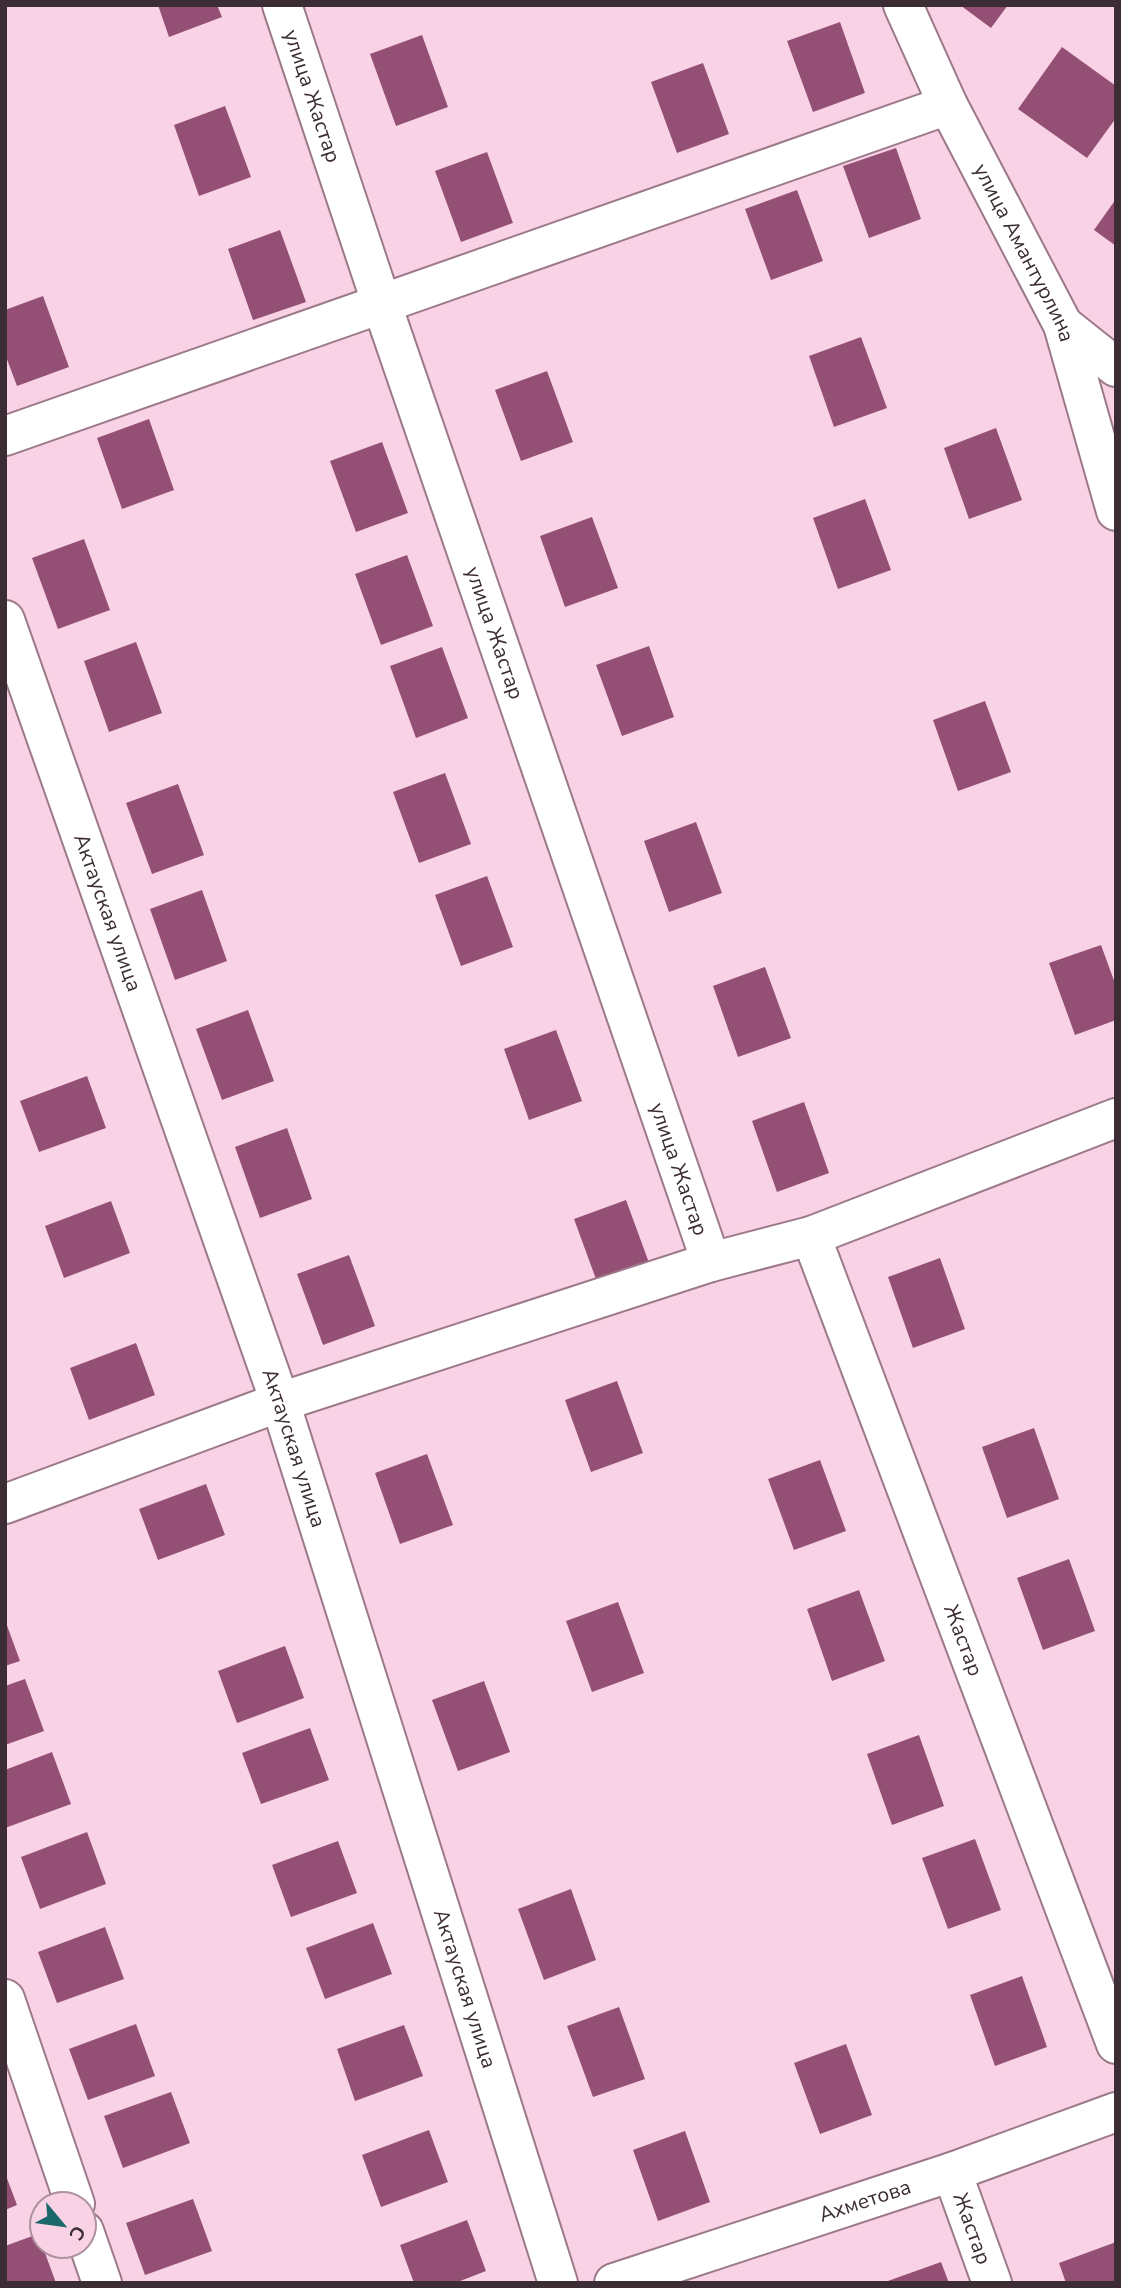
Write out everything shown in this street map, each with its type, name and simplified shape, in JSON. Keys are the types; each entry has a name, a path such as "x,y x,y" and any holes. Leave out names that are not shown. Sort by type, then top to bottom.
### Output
{"street":[{"name":"улица Жастар","path":"282,5 381,302 711,1262"},
{"name":"улица Амантурлина","path":"903,5 948,105 1063,325 1116,511"},
{"path":"5,436 948,105"},
{"path":"1063,325 1116,367"},
{"name":"Актауская улица","path":"5,620 279,1402 558,2283"},
{"path":"5,1504 279,1402 711,1262 811,1236 1116,1118"},
{"name":"Жастар","path":"811,1236 1116,2045"},
{"path":"5,1999 70,2190"},
{"name":"Ахметова","path":"614,2283 952,2172 1116,2112"},
{"name":"Жастар","path":"952,2172 992,2283"},
{"path":"94,2260 102,2283"}],"building":[{"path":"158,5 217,5 222,17 169,37"},
{"path":"960,5 1008,5 991,28"},
{"path":"840,22 865,93 813,112 787,41"},
{"path":"422,35 448,107 396,126 370,54"},
{"path":"1062,47 1116,86 1116,118 1087,158 1018,109"},
{"path":"703,63 729,134 677,153 651,82"},
{"path":"225,106 251,177 199,196 174,125"},
{"path":"896,148 921,219 869,238 843,166"},
{"path":"487,152 513,223 461,242 435,171"},
{"path":"797,190 823,261 771,280 745,209"},
{"path":"1116,199 1116,246 1094,230"},
{"path":"280,230 306,302 253,320 228,249"},
{"path":"43,296 69,367 17,386 5,354 5,310"},
{"path":"861,337 887,408 834,427 809,356"},
{"path":"547,371 573,442 521,461 495,390"},
{"path":"149,419 174,490 122,509 97,438"},
{"path":"996,428 1022,500 969,519 944,448"},
{"path":"382,442 408,513 356,532 330,461"},
{"path":"865,499 891,570 838,589 813,518"},
{"path":"592,517 618,588 565,607 540,536"},
{"path":"84,539 110,610 58,629 32,558"},
{"path":"407,555 433,626 381,645 355,574"},
{"path":"136,642 162,713 109,732 84,661"},
{"path":"649,646 674,717 622,736 596,665"},
{"path":"442,647 468,718 416,738 390,666"},
{"path":"985,701 1011,772 958,791 933,720"},
{"path":"445,773 471,844 419,863 393,792"},
{"path":"178,784 204,855 152,874 126,803"},
{"path":"696,822 722,893 669,912 644,841"},
{"path":"487,876 513,947 461,966 435,895"},
{"path":"202,890 227,961 175,980 150,909"},
{"path":"1101,945 1116,986 1116,1020 1075,1035 1049,963"},
{"path":"765,967 791,1038 738,1057 713,986"},
{"path":"248,1010 274,1081 222,1100 196,1029"},
{"path":"556,1030 582,1101 529,1120 504,1049"},
{"path":"87,1076 106,1128 39,1152 20,1101"},
{"path":"804,1102 829,1173 777,1192 752,1121"},
{"path":"287,1128 312,1199 260,1218 235,1147"},
{"path":"626,1200 652,1271 600,1290 574,1219"},
{"path":"111,1201 130,1253 64,1278 45,1226"},
{"path":"349,1255 375,1326 323,1345 297,1274"},
{"path":"940,1258 965,1329 913,1348 888,1277"},
{"path":"136,1343 155,1395 89,1420 70,1368"},
{"path":"617,1381 643,1453 591,1472 565,1400"},
{"path":"1034,1428 1059,1499 1007,1518 982,1447"},
{"path":"427,1454 453,1525 400,1544 375,1473"},
{"path":"820,1460 846,1531 794,1550 768,1479"},
{"path":"206,1484 225,1535 158,1560 139,1509"},
{"path":"1069,1559 1095,1631 1043,1650 1017,1578"},
{"path":"859,1590 885,1661 832,1681 807,1609"},
{"path":"618,1602 644,1673 592,1692 566,1621"},
{"path":"5,1620 20,1661 5,1666"},
{"path":"285,1646 304,1698 237,1723 218,1671"},
{"path":"25,1679 44,1731 5,1745 5,1686"},
{"path":"484,1681 510,1752 458,1771 432,1700"},
{"path":"310,1728 329,1780 261,1804 242,1753"},
{"path":"919,1735 944,1806 892,1825 867,1754"},
{"path":"52,1752 71,1804 5,1828 5,1770"},
{"path":"87,1832 106,1884 40,1909 21,1857"},
{"path":"975,1839 1001,1910 948,1929 922,1858"},
{"path":"338,1841 357,1893 291,1917 272,1865"},
{"path":"571,1889 596,1960 544,1980 518,1909"},
{"path":"373,1923 392,1974 325,1999 306,1948"},
{"path":"105,1927 124,1979 57,2003 38,1952"},
{"path":"1022,1976 1047,2047 995,2066 970,1995"},
{"path":"619,2007 645,2079 593,2097 567,2026"},
{"path":"136,2024 155,2076 88,2100 69,2049"},
{"path":"404,2025 423,2076 355,2101 337,2049"},
{"path":"846,2044 872,2115 820,2134 794,2063"},
{"path":"171,2092 190,2143 123,2168 104,2116"},
{"path":"429,2130 448,2182 381,2207 362,2155"},
{"path":"685,2131 710,2202 658,2221 633,2150"},
{"path":"5,2173 17,2205 5,2210"},
{"path":"193,2199 212,2251 145,2275 126,2223"},
{"path":"467,2220 486,2271 455,2283 414,2283 400,2245"},
{"path":"28,2238 28,2260 48,2260 56,2283 5,2283 5,2246"},
{"path":"1116,2242 1116,2283 1066,2283 1059,2263"},
{"path":"941,2262 949,2283 885,2283 885,2282"}]}
